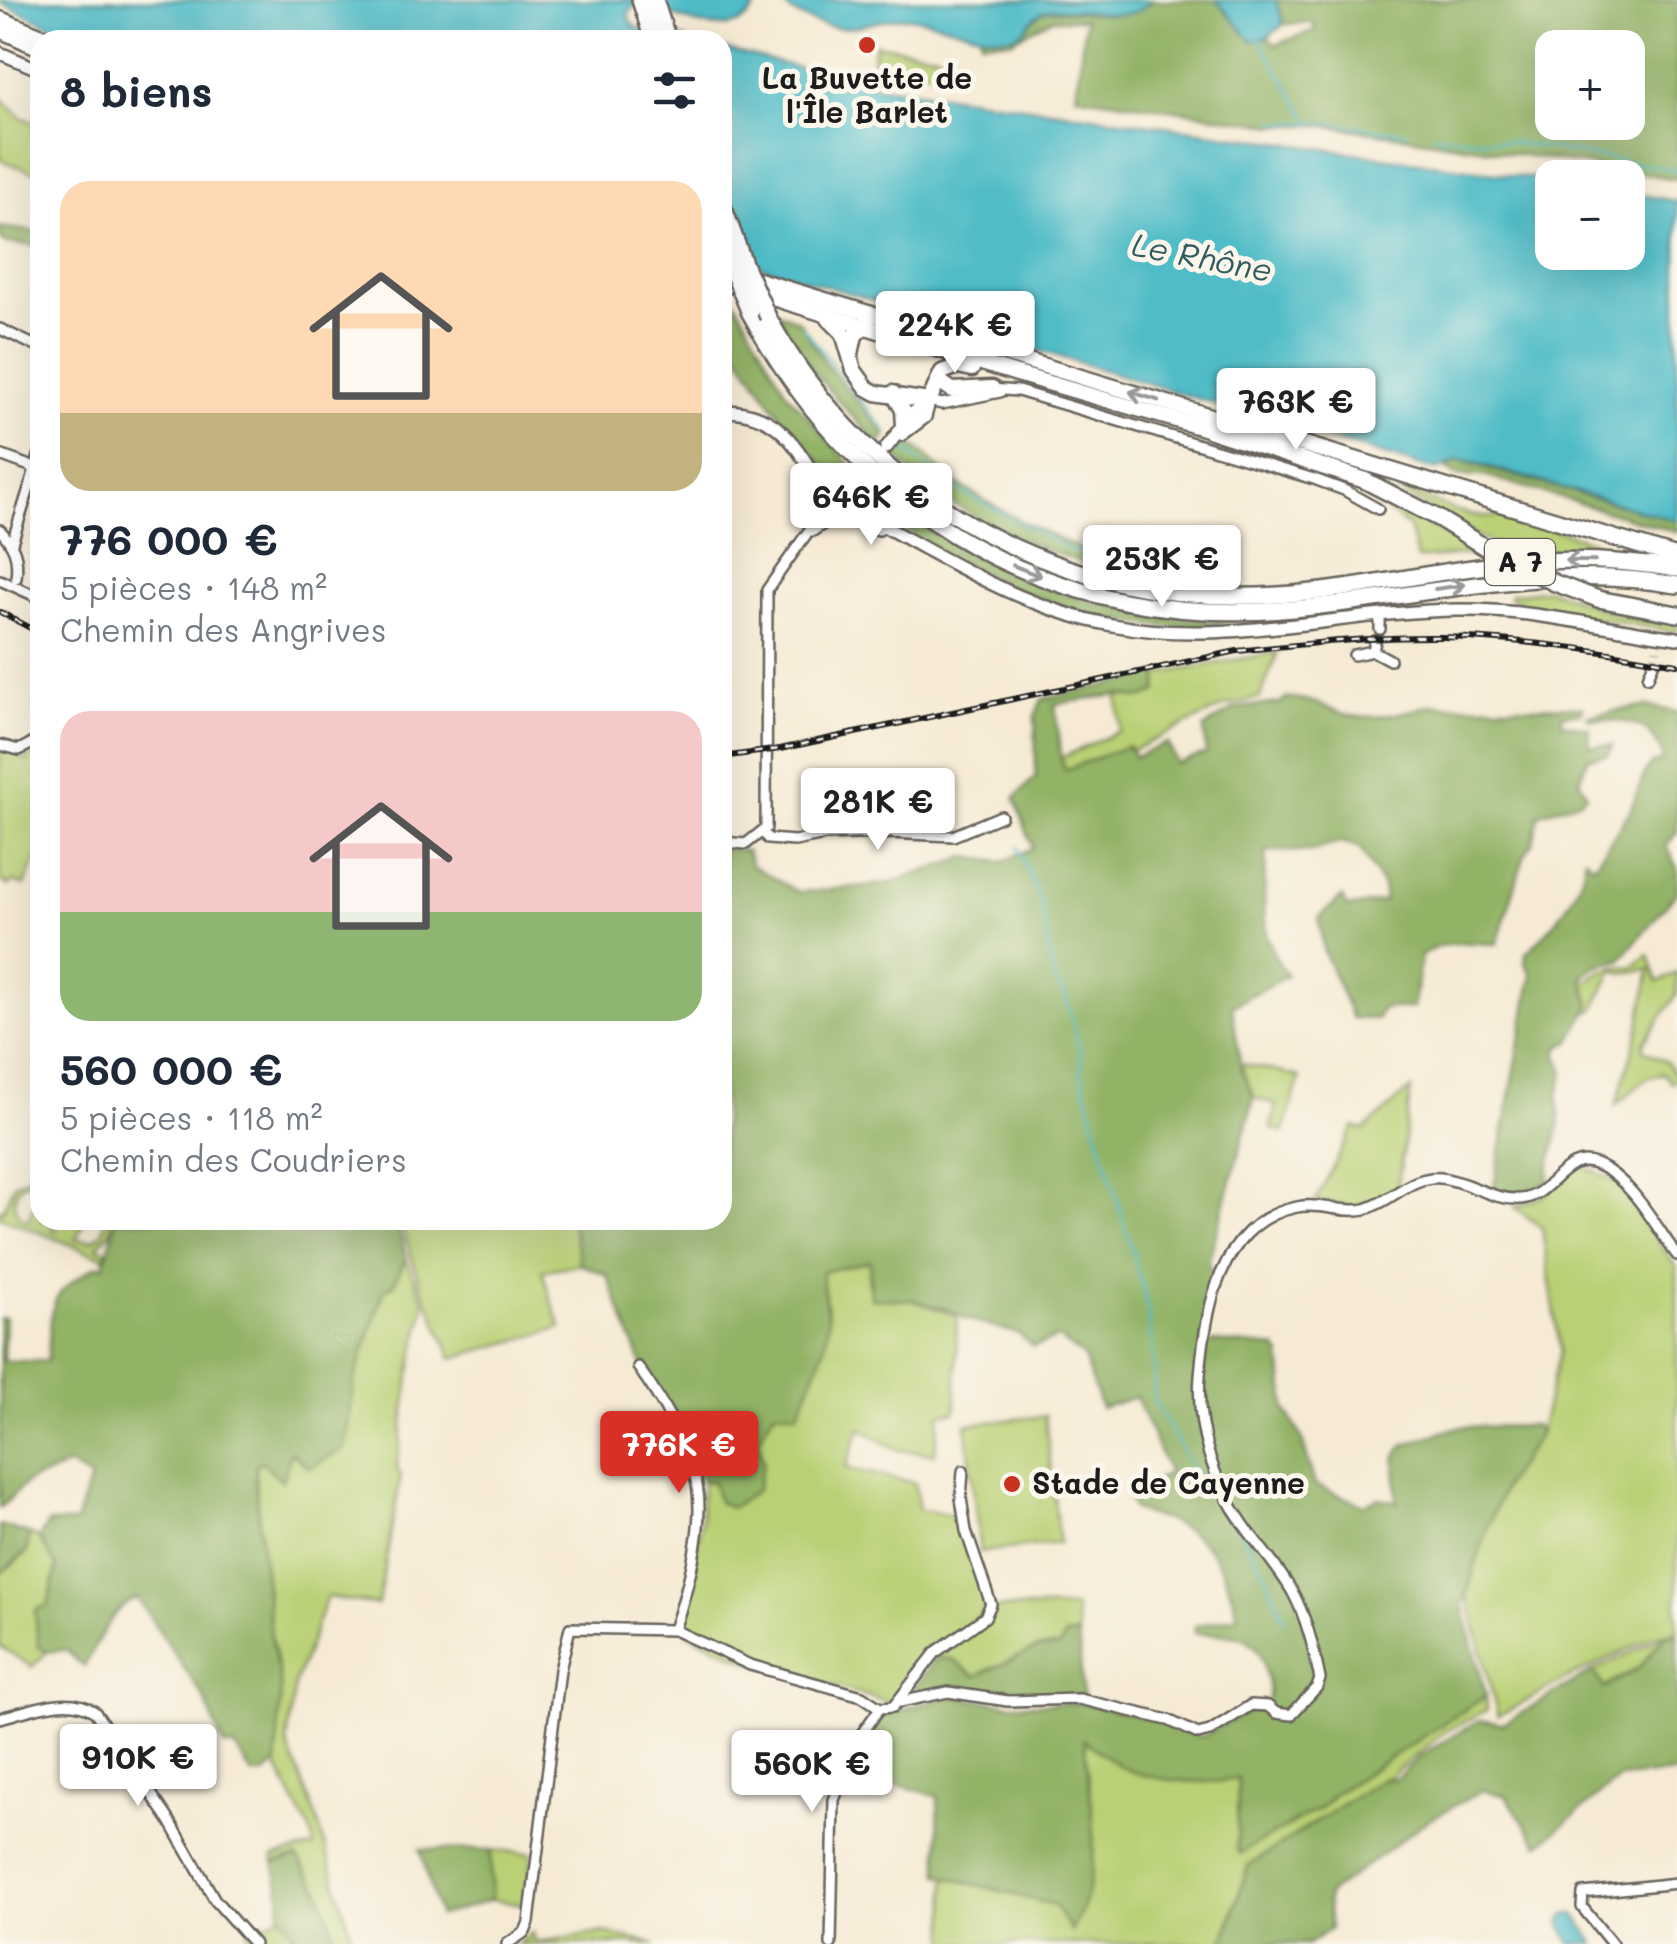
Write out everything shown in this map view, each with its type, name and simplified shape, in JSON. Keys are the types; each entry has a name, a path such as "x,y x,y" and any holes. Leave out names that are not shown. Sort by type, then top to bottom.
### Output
{"highway":[{"path":"640,0 650,30"},
{"path":"655,0 665,30"},
{"path":"0,18 30,31"},
{"path":"0,30 30,44"},
{"name":"A 7","path":"732,230 768,316 831,410 861,444 929,500 989,537 1054,566 1092,578 1166,592 1244,597 1335,589 1528,562 1602,561 1677,570"},
{"name":"A 7","path":"732,270 750,313 800,395 868,470 904,501 982,551 1082,591 1154,606 1238,612 1312,607 1548,576 1617,577 1677,585"},
{"path":"732,277 824,315 1364,480 1555,584 1598,599 1677,614"},
{"path":"732,277 852,313 862,327 860,359 865,373 894,394 902,410 901,431"},
{"path":"732,277 1113,386 1677,557"},
{"path":"824,315 843,333 854,370 867,388 876,393 929,401 942,372 958,366 1002,376 1017,374"},
{"path":"851,354 855,336 869,322 1025,368 1113,386"},
{"path":"938,380 958,390 999,388"}],"main road":[{"path":"0,53 30,66"},
{"path":"886,448 901,431 908,432 924,417 929,401"},
{"path":"732,410 762,416 784,432 840,492 871,518 911,541 1014,595 1114,626 1208,631 1380,622 1484,610 1677,638"},
{"path":"857,480 820,501 833,516 911,541"},
{"path":"833,516 840,492"}],"street":[{"path":"0,330 30,344"},
{"path":"929,401 942,404 999,388 1314,478 1378,509"},
{"path":"0,455 30,466"},
{"path":"12,543 30,484"},
{"path":"732,843 746,844 763,832 767,822 767,590 810,532 833,516"},
{"path":"0,530 12,543 18,561 16,578"},
{"path":"0,580 30,594"},
{"path":"1657,649 1661,636"},
{"path":"1354,655 1374,646 1390,660"},
{"path":"1648,677 1653,664"},
{"path":"0,745 19,750 30,745"},
{"path":"763,832 768,839 789,842 840,834 953,836 1001,816"},
{"path":"900,1702 948,1692 1008,1701 1080,1699 1168,1720 1198,1734 1210,1731 1251,1704 1291,1715 1318,1688 1320,1679 1302,1612 1219,1484 1206,1448 1200,1401 1204,1340 1222,1268 1242,1236 1267,1219 1306,1206 1370,1208 1405,1186 1426,1179 1452,1181 1508,1199 1529,1198 1545,1189 1565,1169 1588,1162 1620,1179 1677,1255"},
{"path":"638,1367 654,1389 697,1484 697,1531 674,1630"},
{"path":"506,1944 525,1932 529,1922 560,1670 570,1628 674,1630 750,1665 862,1696 880,1708 893,1707 926,1662 985,1616 992,1604 966,1531 961,1498 963,1471"},
{"path":"0,1718 64,1704 86,1706 95,1712 170,1821 214,1900 254,1944"},
{"path":"831,1944 834,1800 858,1739 880,1708"},
{"path":"1612,1944 1582,1906 1583,1892 1677,1884"}],"green space":[{"path":"1151,0 1216,0 1252,41 1268,37 1275,45 1315,30 1313,23 1284,24 1276,0 1677,0 1677,179 1645,174 1645,160 1555,160 1322,125 1274,125 1076,95 1085,19 1052,19 1011,41 981,41 980,35 1013,36 1045,10 1130,13"},
{"path":"875,44 964,58 961,76 872,63"},
{"path":"0,97 30,121 30,170 0,160"},
{"path":"0,227 30,231 30,245 5,243 0,238"},
{"path":"736,302 787,393 856,471 846,482 800,441 739,354 732,304"},
{"path":"778,312 799,321 827,365 887,435 879,444 809,366"},
{"path":"899,443 907,443 925,454 950,480 1024,523 1082,550 1098,549 1141,562 1128,577 1000,530 951,502 891,455"},
{"path":"1458,460 1677,521 1677,532 1487,476 1456,475 1446,468"},
{"path":"866,482 949,542 1036,584 1129,610 1231,621 1206,627 1162,626 1080,612 1041,599 966,565 860,500"},
{"path":"1400,488 1467,513 1493,517 1502,514 1595,542 1592,549 1507,552 1399,492"},
{"path":"1383,499 1473,548 1475,554 1417,559 1409,527 1373,501"},
{"path":"1172,573 1223,575 1229,579 1229,586 1171,583"},
{"path":"1549,589 1613,613 1677,623 1677,632 1531,607 1510,598 1511,594"},
{"path":"1278,652 1260,698 1225,706 1131,751 1127,747 1065,770 1061,758 1120,731 1118,695 1140,698 1157,692 1159,674"},
{"path":"1159,674 1157,692 1140,698 1118,695 1055,704 1065,770 1128,746 1135,757 1168,743 1177,764 1206,754 1204,728 1236,708 1280,703 1286,698 1366,717 1428,705 1583,707 1582,712 1562,715 1562,723 1589,728 1590,746 1613,745 1608,755 1588,758 1579,781 1587,794 1539,814 1533,843 1525,854 1497,944 1457,943 1430,950 1421,956 1413,1008 1382,1008 1377,1019 1352,1018 1324,953 1319,918 1342,897 1347,908 1385,901 1383,886 1359,847 1342,842 1311,851 1266,851 1266,931 1287,975 1232,1006 1241,1068 1254,1098 1208,1263 1215,1275 1202,1345 1216,1342 1276,1348 1281,1355 1286,1410 1301,1436 1315,1485 1363,1505 1379,1498 1397,1502 1395,1459 1403,1445 1458,1427 1535,1426 1539,1430 1506,1483 1485,1533 1463,1606 1486,1696 1334,1794 1320,1808 1239,1854 1238,1778 1196,1782 1147,1776 1122,1767 1084,1740 1093,1862 1082,1909 1071,1931 1054,1905 939,1875 938,1796 848,1771 879,1715 948,1696 1010,1704 1082,1703 1157,1720 1201,1737 1253,1709 1264,1709 1268,1685 1256,1647 1240,1637 1195,1633 1195,1626 1238,1616 1217,1560 1186,1529 1133,1509 1127,1492 1169,1474 1136,1397 1101,1408 1083,1356 1058,1338 1033,1347 1019,1334 945,1309 911,1300 871,1298 870,1261 822,1272 828,1325 819,1364 798,1413 774,1411 758,1440 763,1462 757,1490 732,1507 718,1502 713,1481 702,1481 681,1429 639,1358 607,1275 580,1264 573,1230 732,1230 732,849 747,851 751,865 798,892 886,884 967,857 1002,862 1033,848 1015,798 1036,776 1035,716 1042,699"},
{"path":"1647,706 1677,712 1677,832 1666,846 1677,868 1677,892 1620,960 1596,966 1583,977 1590,1006 1569,1043 1557,1052 1564,1072 1558,1096 1560,1125 1549,1183 1517,1197 1493,1192 1532,974 1525,963 1526,953 1572,897 1585,858 1594,865 1630,811 1646,771 1664,760 1659,746 1645,729 1587,716"},
{"path":"0,747 27,760 30,757 30,874 25,886 13,882 9,886 0,880"},
{"path":"1649,955 1658,982 1677,973 1677,994 1644,1043 1644,1050 1667,1062 1677,1079 1672,1083 1663,1073 1647,1078 1616,1105 1638,1033 1650,969 1622,973 1613,970 1594,1010 1583,1013 1589,1006 1584,984 1600,972 1632,967"},
{"path":"1244,1064 1300,1077 1284,1132 1271,1128 1276,1104 1254,1098 1242,1070"},
{"path":"1411,1089 1398,1186 1357,1207 1315,1202 1354,1127 1364,1130"},
{"path":"1581,1167 1618,1184 1677,1268 1677,1631 1653,1637 1498,1716 1467,1595 1485,1533 1506,1483 1539,1435 1560,1350 1542,1228 1515,1207 1542,1197"},
{"path":"30,1175 30,1182 23,1183 17,1191 15,1205 22,1218 28,1220 30,1215 30,1229 0,1217 0,1209 3,1210 14,1184"},
{"path":"33,1230 80,1230 76,1239 93,1240 103,1230 110,1230 97,1247 107,1251 105,1258"},
{"path":"113,1230 399,1230 406,1258 393,1285 384,1290 354,1381 345,1448 309,1468 291,1452 282,1481 263,1462 256,1464 271,1636 281,1687 276,1765 264,1775 252,1775 236,1748 224,1746 203,1696 137,1598 112,1618 84,1667 66,1650 47,1652 38,1646 35,1610 48,1605 57,1567 39,1538 48,1523 76,1523 90,1479 69,1465 27,1482 0,1508 0,1318 5,1318 3,1361 47,1361 54,1303 80,1276 98,1265 104,1266"},
{"path":"403,1230 573,1230 580,1264 542,1271 561,1328 452,1358"},
{"path":"406,1258 425,1304 410,1376 397,1468 401,1476 378,1605 327,1597 295,1683 287,1743 317,1819 354,1944 338,1944 319,1889 297,1857 274,1863 273,1857 314,1847 312,1835 276,1765 281,1687 271,1636 256,1463 291,1451 345,1448 354,1381 384,1290 393,1285"},
{"path":"871,1260 871,1298 911,1300 957,1315 956,1412 940,1414 935,1454 898,1450 860,1428 846,1468 915,1483 919,1510 957,1515 984,1595 981,1615 923,1660 890,1703 749,1661 689,1634 681,1623 701,1525 702,1481 713,1481 763,1462 758,1440 828,1314 821,1272"},
{"name":"Stade de Cayenne","path":"1045,1416 1059,1543 980,1552 966,1424"},
{"path":"0,1525 29,1534 27,1551 0,1574"},
{"path":"29,1534 39,1538 57,1567 38,1646 47,1652 32,1667 0,1646 0,1574 27,1552"},
{"path":"997,1608 1075,1608 1078,1635 1065,1636 1060,1647 1039,1648 975,1676 952,1659 936,1658 989,1620"},
{"path":"1677,1633 1677,1773 1620,1778 1539,1845 1506,1796 1483,1790 1425,1822 1327,1895 1330,1929 1308,1944 1223,1944 1248,1866 1383,1778 1396,1779 1420,1756 1479,1720 1503,1724 1593,1671 1604,1688 1640,1667 1665,1636"},
{"path":"1078,1635 1083,1695 1009,1697 968,1691 909,1695 936,1658 952,1659 975,1676 1039,1648 1059,1647 1065,1636"},
{"path":"1665,1636 1640,1667 1603,1688 1593,1671"},
{"path":"1486,1696 1487,1710 1443,1733 1388,1778 1248,1866 1223,1944 947,1944 946,1877 1055,1905 1071,1931 1094,1833 1083,1739 1239,1778 1237,1848 1320,1808 1334,1794"},
{"path":"420,1849 491,1850 491,1900 439,1916"},
{"path":"491,1850 532,1853 528,1905 491,1900"},
{"path":"297,1857 319,1889 338,1944 301,1944 280,1914 281,1896 274,1863"},
{"path":"281,1915 301,1944 260,1944 248,1932"},
{"path":"532,1933 535,1942 603,1933 656,1944 517,1944"}],"water":[{"path":"759,0 750,16 722,27 641,5 632,7 628,17 634,27 646,30 61,30 0,3"},
{"path":"780,0 1151,0 1141,9 1116,15 1049,10 1018,34 1002,37 908,17 833,27 796,14"},
{"path":"1216,0 1276,0 1284,24 1268,37 1252,41"},
{"name":"Le Rhône","path":"732,51 861,83 1535,179 1535,270 1645,270 1645,196 1677,201 1677,521 1469,461 1458,460 1437,470 732,258"},
{"path":"1565,1914 1575,1914 1595,1944 1571,1944 1560,1923"}],"waterway":[{"path":"1259,39 1309,120"},
{"path":"1274,123 1330,123 1407,133"},
{"path":"1432,135 1511,142 1677,170"},
{"path":"803,327 886,431"},
{"path":"901,447 956,488 1070,550 1156,572 1222,582"},
{"path":"1018,847 1041,903 1054,980 1065,995 1081,1054 1081,1074 1145,1296 1154,1358 1154,1401 1194,1471 1222,1500 1266,1575 1284,1620"}],"tunnel":[{"path":"1653,664 1657,649"}],"railway":[{"path":"0,612 30,628"},
{"path":"732,756 780,749 1237,651 1339,641 1472,638 1560,646 1677,664"}],"place":[{"name":"La Buvette de l'Île Barlet","path":"867,45"},
{"name":"Stade de Cayenne","path":"1012,1484"}]}
